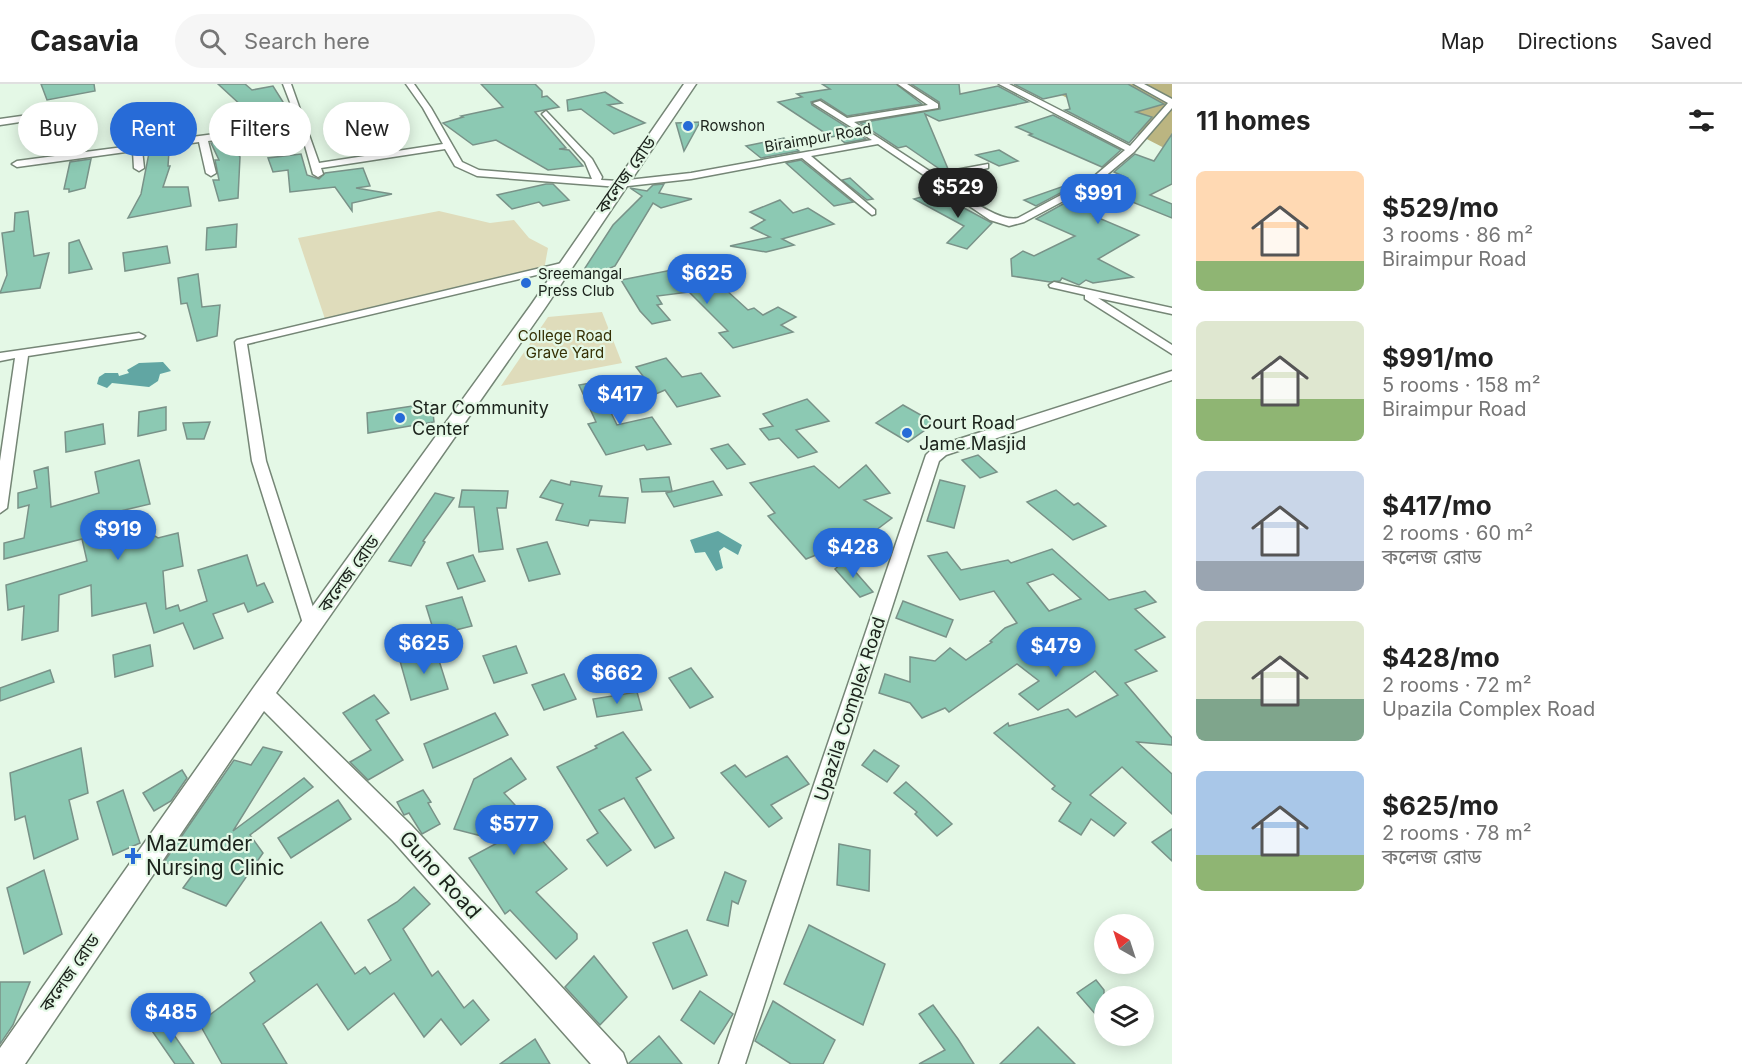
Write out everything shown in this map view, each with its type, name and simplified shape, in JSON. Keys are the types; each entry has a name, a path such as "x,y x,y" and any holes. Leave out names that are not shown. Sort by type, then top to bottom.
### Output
{"main road":[{"name":"কলেজ রোড","path":"7,1064 262,694 537,308 619,184 690,84"},
{"name":"Guho Road","path":"262,694 402,833 612,1064"}],"street":[{"path":"287,84 294,102"},
{"name":"Biraimpur Road","path":"410,84 427,108 458,164 477,173 619,184 691,176 880,141 993,218 1009,223 1021,220 1095,181 1131,150 1172,102"},
{"path":"846,121 935,106 902,84"},
{"path":"1003,84 1131,150"},
{"path":"1138,84 1172,102"},
{"path":"817,103 880,141"},
{"path":"546,114 589,161 597,177 594,182"},
{"path":"0,122 18,119"},
{"path":"197,140 209,138"},
{"path":"203,139 212,173"},
{"path":"311,153 316,170 447,146"},
{"path":"17,164 110,152"},
{"path":"804,155 872,212"},
{"path":"138,156 139,168"},
{"path":"931,177 985,166"},
{"path":"311,626 259,461 241,342 566,265"},
{"path":"1054,285 1172,311"},
{"path":"1080,291 1172,350"},
{"path":"0,357 139,336"},
{"path":"0,508 22,354"},
{"name":"Upazila Complex Road","path":"732,1064 932,459 940,451 1172,375"}],"green space":[{"path":"439,211 490,223 514,220 529,238 548,248 544,270 325,319 298,238"},
{"name":"College Road Grave Yard","path":"602,312 622,363 501,386 548,317"}],"shaded area":[{"path":"1040,84 1172,84 1172,152"}],"water":[{"path":"163,362 171,371 160,374 158,381 149,387 112,383 107,388 97,384 99,377 105,373 118,373 119,376 129,373 127,370 139,363"},
{"path":"718,531 742,545 738,555 724,547 719,551 723,568 716,571 705,552 695,553 690,540"}],"building":[{"path":"41,84 94,84 95,91 47,100"},
{"path":"218,84 245,84 252,90 273,86 283,102 238,102"},
{"path":"481,84 535,84 542,91 542,97 547,96 559,107 535,112 566,148 559,149 569,150 583,166 548,170 496,140 473,145 443,123 463,117 461,116 503,107"},
{"path":"822,84 896,84 922,104 847,116 821,99 811,102 812,105 866,139 845,143 836,136 831,137 778,102 802,97 797,94 830,89"},
{"path":"911,84 959,84 960,94 998,86 1028,102 939,121 925,114 948,169 941,170 906,146 898,148 860,123 940,109 939,102"},
{"path":"1014,84 1128,84 1164,104 1136,112 1152,117 1129,143 1065,110 1070,109 1066,94 1043,99"},
{"path":"605,92 622,103 608,105 645,123 614,134 581,109 568,111 567,100"},
{"path":"1053,115 1121,150 1102,167 1016,127"},
{"path":"700,122 684,151 676,123"},
{"path":"1172,134 1172,184 1150,195 1172,204 1172,218 1130,201 1094,216 1139,235 1098,259 1133,277 1093,283 1086,280 1079,285 1062,278 1060,281 1050,282 1012,276 1011,259 1023,251 1034,256 1075,236 1036,219 1081,194 1083,196 1127,178 1114,172 1135,154 1154,161"},
{"path":"784,138 799,151 761,158 746,146"},
{"path":"999,150 1018,161 999,166 976,155"},
{"path":"148,156 169,156 168,166 170,166 163,187 188,187 191,206 128,218 141,194"},
{"path":"217,156 240,157 238,198 219,201 213,180 219,180 215,160 219,160"},
{"path":"302,156 307,175 319,179 325,173 363,168 370,186 356,188 392,194 352,203 352,211 335,187 290,192 288,170 273,172 268,158"},
{"path":"91,159 85,188 69,192 69,189 64,189 70,162"},
{"path":"801,160 853,202 834,206 786,163"},
{"path":"959,177 979,190 965,193 946,179"},
{"path":"850,178 873,199 867,200 842,180"},
{"path":"553,184 569,200 543,206 539,202 512,209 497,195"},
{"path":"664,184 659,193 692,199 661,208 653,203 615,266 590,277 585,268 613,225 642,196 630,188 647,191 653,185"},
{"path":"1064,186 1068,189 1036,206 1024,200"},
{"path":"936,193 992,223 967,249 947,243 964,226 914,199"},
{"path":"780,200 793,213 808,208 834,224 782,239 794,245 766,252 730,246 770,237 751,228 765,220 750,212"},
{"path":"28,211 34,256 49,253 40,288 0,293 7,275 2,233 14,231 15,213"},
{"path":"237,224 236,247 206,250 207,228"},
{"path":"79,240 92,269 69,273 69,243"},
{"path":"167,246 170,263 125,271 123,253"},
{"path":"692,266 705,280 713,278 748,310 754,308 763,315 778,307 796,317 781,325 793,332 733,348 719,333 728,331 689,292 657,296 662,304 657,305 670,320 652,324 640,311 621,280"},
{"path":"198,274 202,307 220,305 217,336 197,341 187,303 181,304 178,278"},
{"path":"666,358 682,377 701,373 720,396 677,407 665,390 642,400 627,388 646,380 636,367"},
{"path":"596,382 617,425 652,417 671,444 647,450 644,445 606,455 588,424 596,422 579,385"},
{"path":"807,399 829,421 796,430 817,452 798,458 779,438 769,440 760,429 773,426 763,414"},
{"name":"Star Community Center","path":"432,403 434,422 368,433 367,413"},
{"name":"Court Road Jame Masjid","path":"903,405 935,423 908,442 876,423"},
{"path":"166,407 166,430 138,436 139,412"},
{"path":"210,422 204,439 187,439 183,423"},
{"path":"103,424 105,444 66,452 65,432"},
{"path":"728,444 745,464 727,469 711,449"},
{"path":"978,455 997,472 980,478 962,460"},
{"path":"139,460 150,504 116,512 158,538 178,533 183,566 163,571 166,609 178,605 180,611 207,601 198,570 247,555 257,586 264,583 273,602 248,612 244,603 213,614 223,638 194,649 183,623 154,633 146,603 92,616 91,585 59,595 58,631 22,640 24,606 8,610 6,585 87,561 82,539 4,559 4,543 24,538 29,505 18,508 18,493 37,488 34,471 48,467 51,507 99,493 95,472"},
{"path":"866,465 890,493 864,500 892,518 863,540 866,543 826,551 806,559 768,516 775,513 750,483 814,466 839,488"},
{"path":"669,477 672,491 642,492 640,479"},
{"path":"551,480 570,485 571,481 602,486 599,496 628,498 625,523 590,520 588,526 556,520 563,504 540,497"},
{"path":"940,480 965,486 954,528 927,521"},
{"path":"713,481 722,495 674,507 666,493"},
{"path":"462,490 508,491 506,508 497,508 503,549 479,552 474,507 459,507"},
{"path":"1056,490 1074,505 1078,503 1106,526 1073,540 1027,502"},
{"path":"435,493 454,498 423,541 425,542 411,566 389,561"},
{"path":"547,542 560,574 529,581 517,549"},
{"path":"1052,549 1109,600 1145,591 1156,602 1135,609 1165,637 1135,650 1157,671 1125,683 1172,738 1172,745 1137,742 1172,774 1172,814 1122,767 1090,795 1126,823 1114,836 1091,819 1081,835 1059,821 1071,803 1052,789 1055,786 994,733 1008,723 1009,726 1068,709 1076,717 1118,695 1095,671 1038,710 1019,694 1039,681 1017,664 949,712 945,708 922,718 910,703 879,693 885,674 910,682 910,657 935,661 950,648 966,660 992,642 990,641 1005,628 1017,623 994,591 960,600 928,556 947,552 961,570 1008,560 1011,563","holes":["1053,574 1081,599 1049,611 1027,583"]},
{"path":"473,555 485,581 458,589 447,563"},
{"path":"845,560 873,592 860,597 835,569"},
{"path":"462,597 472,626 435,635 426,606"},
{"path":"903,601 953,620 946,637 896,618"},
{"path":"150,645 153,666 115,677 113,655"},
{"path":"516,646 527,673 494,683 483,656"},
{"path":"436,651 448,689 411,700 400,661"},
{"path":"691,668 713,697 690,708 669,678"},
{"path":"50,670 54,682 0,701 0,688"},
{"path":"564,674 576,699 544,710 532,685"},
{"path":"637,692 642,710 597,717 593,699"},
{"path":"374,695 389,713 376,720 403,760 368,780 350,762 371,750 343,713"},
{"path":"495,713 508,735 433,768 424,744"},
{"path":"623,732 651,770 636,778 674,838 655,848 624,798 599,810 631,850 607,866 587,840 598,833 557,767 597,748 595,746"},
{"path":"263,747 282,752 233,831 304,778 313,787 250,835 263,853 226,906 183,888 194,873 164,862 234,760 251,765"},
{"path":"81,748 88,793 69,800 78,839 34,859 25,816 15,820 10,773"},
{"path":"874,750 899,766 887,782 862,765"},
{"path":"787,756 809,784 771,805 782,818 769,827 721,773 735,765 746,777"},
{"path":"511,758 526,779 504,793 536,828 533,830 567,869 536,892 577,934 577,939 556,959 510,910 505,914 469,858 501,841 454,829 474,779"},
{"path":"182,770 187,778 171,801 154,811 143,793"},
{"path":"906,782 952,824 937,836 915,814 917,812 894,793"},
{"path":"123,790 140,843 113,855 97,802"},
{"path":"423,790 440,824 422,834 409,813 404,815 397,802"},
{"path":"338,800 351,819 291,858 278,838"},
{"path":"1172,829 1172,861 1152,842"},
{"path":"839,844 870,850 869,891 837,885"},
{"path":"44,870 62,934 24,954 7,888"},
{"path":"725,872 746,881 738,904 732,901 728,926 707,920"},
{"path":"414,887 430,904 403,929 432,976 438,971 464,1008 473,1000 489,1020 461,1045 441,1019 424,1037 394,993 348,1030 317,984 263,1024 287,1064 222,1064 199,1023 255,981 250,973 321,922 355,974 365,967 370,974 391,960 368,920 397,902"},
{"path":"809,925 885,964 863,1025 784,984"},
{"path":"687,930 707,975 673,989 653,943"},
{"path":"594,956 627,997 600,1025 565,987"},
{"path":"1096,980 1101,986 1094,986 1094,1013 1077,993"},
{"path":"0,982 30,982 13,1025 0,1044"},
{"path":"700,991 733,1014 714,1044 681,1020"},
{"path":"773,1001 835,1040 823,1064 791,1064 755,1041"},
{"path":"933,1005 974,1064 919,1064 945,1050 919,1014"},
{"path":"163,1019 194,1064 175,1064 150,1028"},
{"path":"1038,1027 1075,1064 1000,1064"},
{"path":"659,1036 682,1064 629,1064 629,1063"},
{"path":"535,1039 550,1064 500,1064"}],"place":[{"name":"Rowshon","path":"688,126"},
{"name":"Sreemangal Press Club","path":"526,283"},
{"name":"Star Community Center","path":"400,418"},
{"name":"Court Road Jame Masjid","path":"907,433"},
{"name":"Mazumder Nursing Clinic","path":"133,856"}]}
